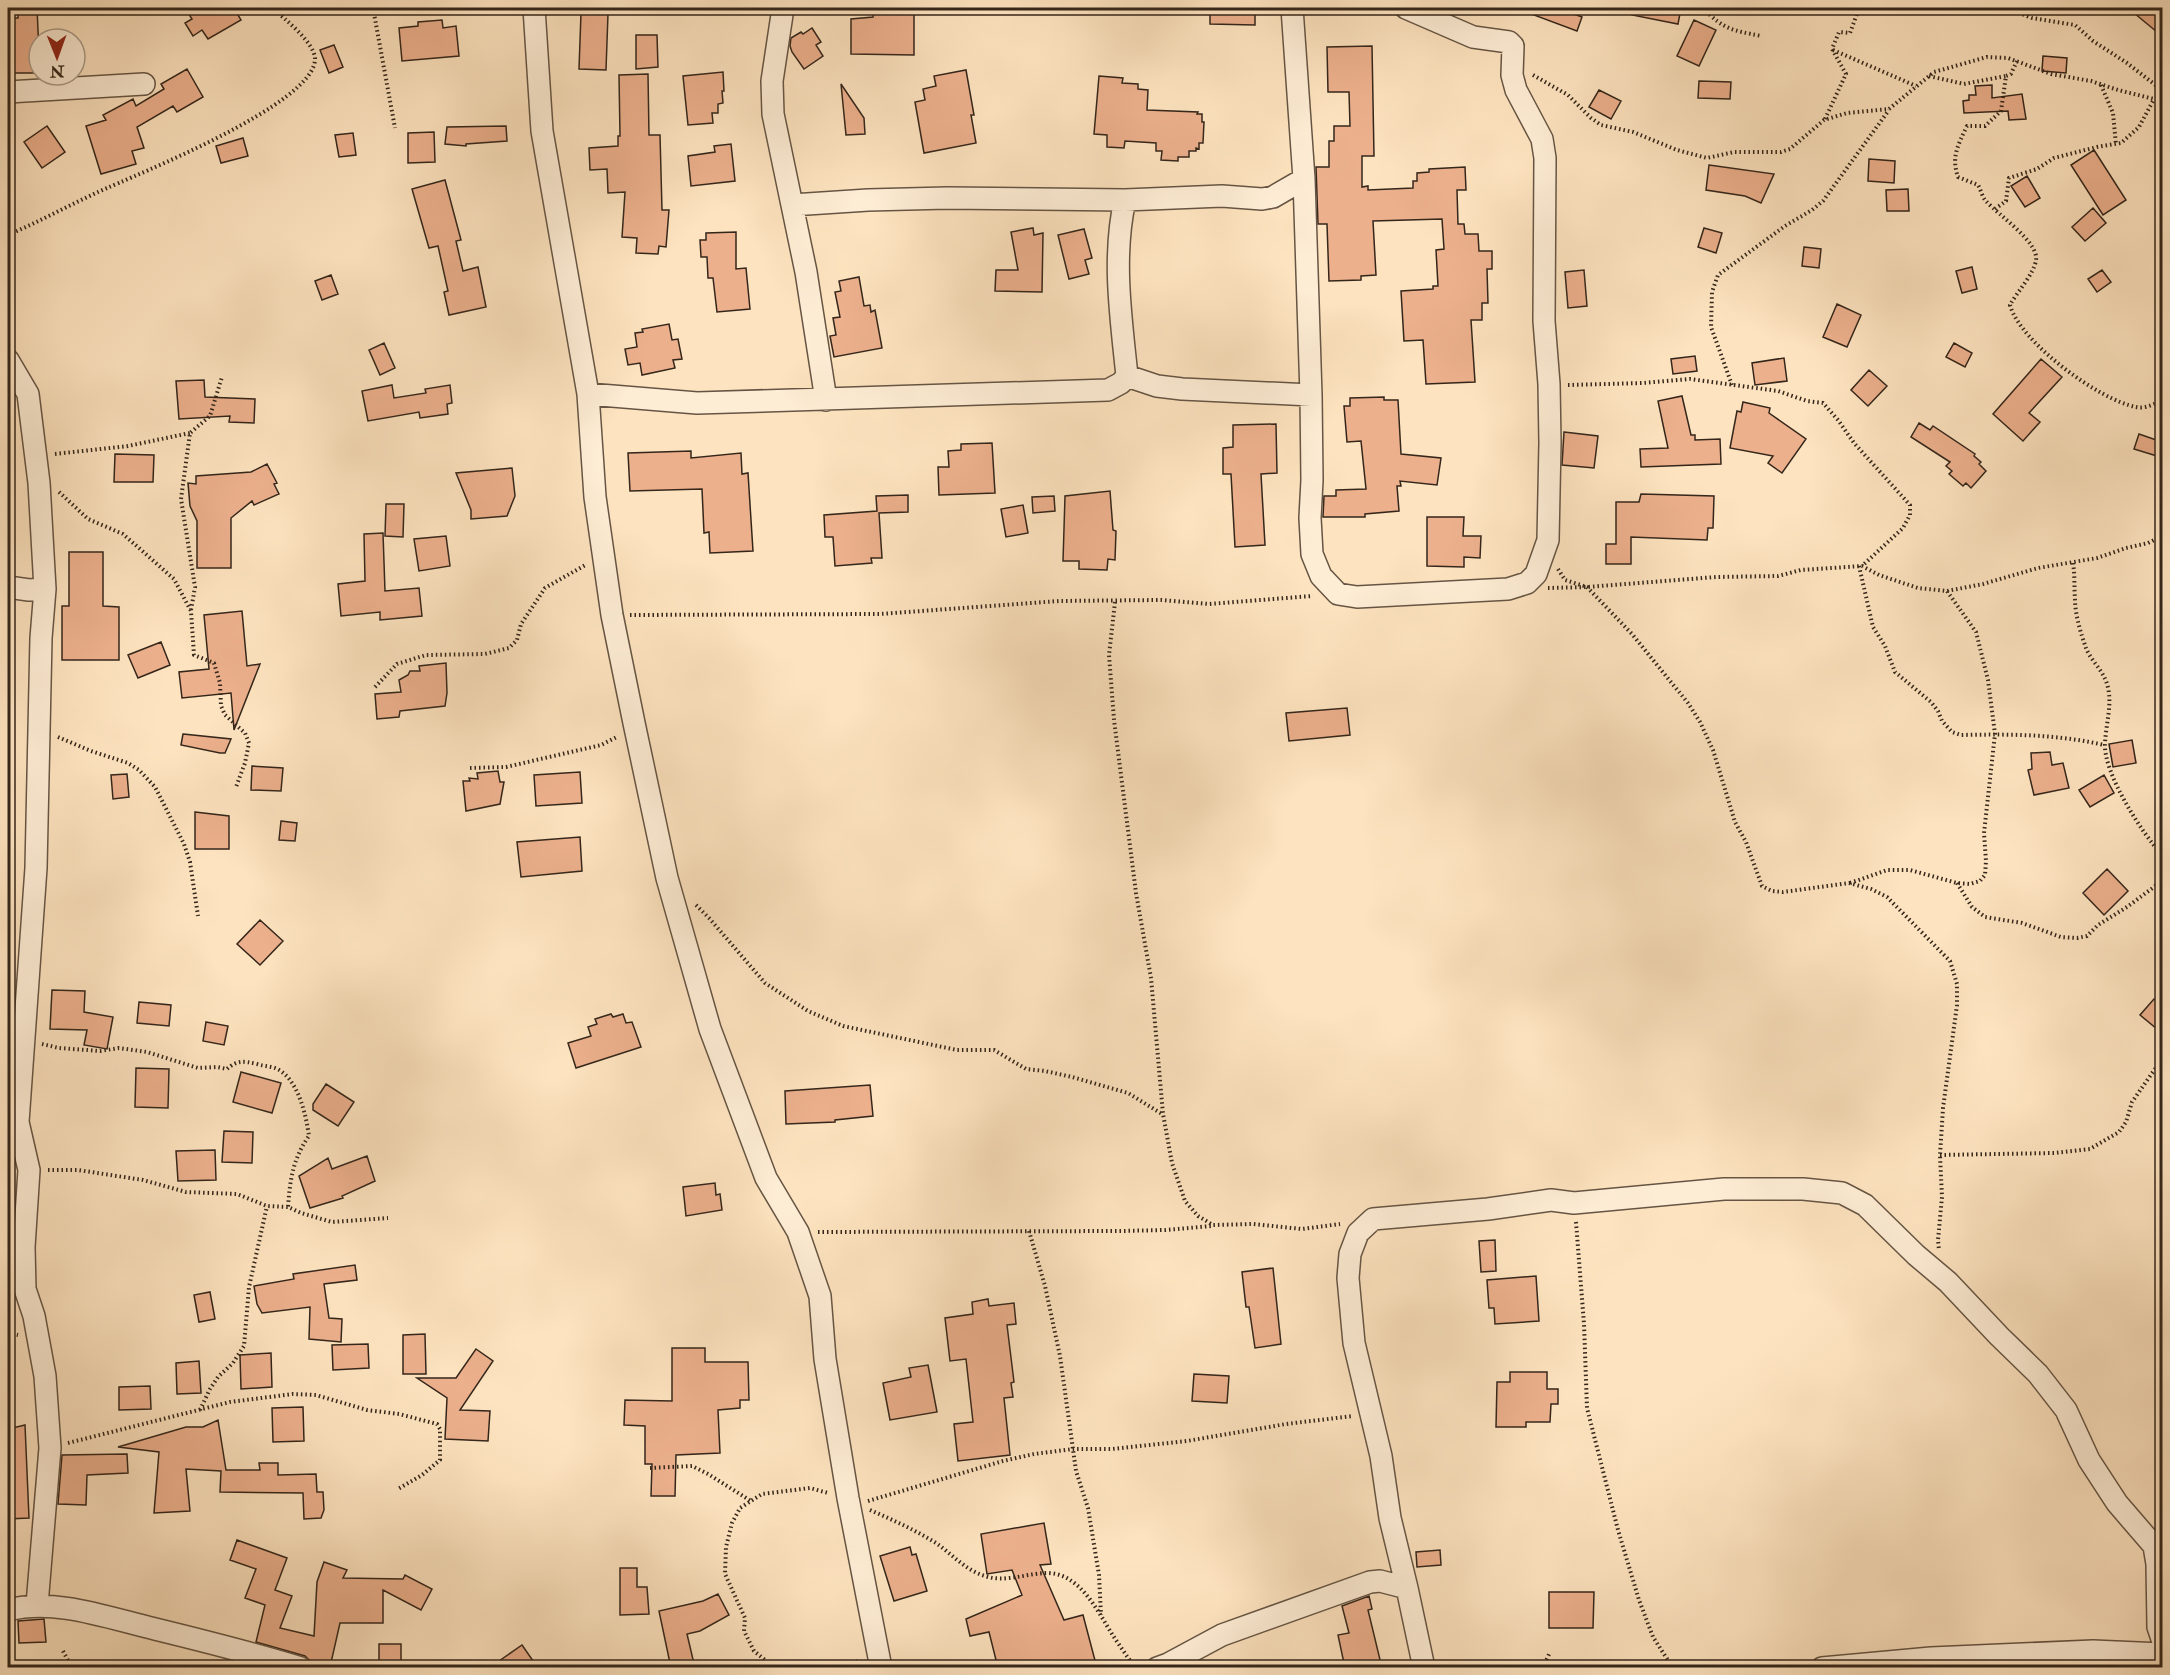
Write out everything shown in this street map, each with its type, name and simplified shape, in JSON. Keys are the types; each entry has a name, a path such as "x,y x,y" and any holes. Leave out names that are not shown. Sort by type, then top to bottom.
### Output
{"street":[{"path":"534,8 542,131 588,394 595,497 612,615 634,723 667,878 710,1029 766,1178 798,1232 820,1296 825,1359 881,1668"},
{"path":"783,8 772,81 773,114 806,272 826,400"},
{"path":"1292,8 1304,179 1311,395 1312,554 1321,576 1338,594 1357,597 1508,589 1527,583 1536,574 1548,540 1550,443 1549,384 1544,321 1545,158 1542,139 1516,90 1512,75 1513,46 1509,42 1473,37 1406,8"},
{"path":"8,92 144,84"},
{"path":"792,205 947,198 1125,200 1222,196 1262,199 1273,197 1304,179"},
{"path":"588,394 697,403 1108,390 1121,383 1127,376 1118,258 1120,225 1125,200"},
{"path":"8,360 28,394 39,483 45,589 41,638 36,868 18,1122 29,1170 24,1246 25,1289 34,1316 45,1376 50,1448 38,1605"},
{"path":"1127,376 1157,386 1182,389 1311,395"},
{"path":"8,587 28,590 45,589"},
{"path":"1424,1668 1390,1518 1381,1456 1354,1343 1348,1278 1350,1254 1358,1233 1373,1219 1488,1209 1551,1200 1574,1203 1724,1189 1803,1189 1842,1193 1865,1205 1916,1255 1948,1282 2038,1374 2066,1410 2089,1460 2117,1503 2154,1546 2157,1564 2157,1627 2163,1639"},
{"path":"1157,1668 1222,1635 1370,1582 1380,1581 1407,1588"},
{"path":"8,1610 38,1605 71,1609 254,1653 302,1668"},
{"path":"1827,1667 1931,1658 2093,1651 2163,1654"}],"path":[{"path":"8,235 221,136 257,117 288,94 313,71 316,57 308,43 272,8"},
{"path":"373,8 395,128"},
{"path":"1703,8 1719,23 1731,30 1761,36"},
{"path":"1832,49 1839,32 1850,33 1859,8"},
{"path":"2007,8 2032,18 2075,25 2093,41 2163,90"},
{"path":"1824,120 1846,74 1832,49"},
{"path":"1832,49 1916,86"},
{"path":"1513,52 1528,71 1568,95 1601,125 1639,134 1692,156 1707,158 1734,152 1781,152 1790,149 1824,120 1847,113 1889,109"},
{"path":"1732,386 1712,327 1713,292 1718,275 1823,201 1889,109 1929,76 1950,66 1987,57 2008,58 2051,74 2154,99 2163,97"},
{"path":"1929,76 1964,84 2011,74 2017,61"},
{"path":"2006,76 2001,111 1985,126 1967,126 1955,151 1954,165 1958,177 1978,184 1985,200 2021,233 2035,251 2037,259 2031,272 2010,305 2013,314 2027,334 2057,364 2081,381 2119,401 2138,408 2163,400"},
{"path":"2101,85 2113,114 2116,145"},
{"path":"1995,209 2006,201 2009,178 2037,169 2054,158 2121,143 2139,127 2154,99"},
{"path":"36,456 128,446 190,433 210,416 222,377"},
{"path":"1549,384 1586,386 1690,379 1778,391 1823,404 1854,443 1910,505 1910,515 1903,528 1861,566"},
{"path":"190,433 182,499 195,587 190,611 194,655 214,663 220,683 221,706 225,715 245,734 249,743 245,763 236,787"},
{"path":"39,483 60,493 88,519 123,534 149,556 174,579 190,611"},
{"path":"1542,588 1587,588 1716,577 1778,576 1801,570 1861,566 1917,588 1947,591 1983,584 2038,568 2073,563 2148,543 2163,536"},
{"path":"1548,540 1555,562 1565,580 1587,588 1632,634 1688,703 1713,750 1735,822 1746,842 1762,886 1772,891 1783,892 1849,883 1887,870 1910,870 1957,883 1980,881 1985,875 1986,814 1994,760 1995,734 1988,680 1976,632 1947,591"},
{"path":"375,687 397,664 426,655 485,654 509,648 517,640 521,624 545,588 603,554"},
{"path":"2073,563 2074,602 2082,635 2087,652 2102,672 2107,684 2109,708 2104,745 2111,775 2139,823 2163,855"},
{"path":"1861,566 1873,627 1885,646 1895,672 1932,702 1942,721 1952,732 1961,735 2036,734 2080,739 2104,745"},
{"path":"612,615 880,614 1059,601 1161,600 1209,604 1338,594"},
{"path":"1115,602 1109,654 1114,720 1136,893 1151,978 1163,1114 1172,1163 1185,1201 1198,1216 1213,1226"},
{"path":"470,768 506,767 601,745 612,741 634,723"},
{"path":"39,727 83,748 128,763 139,770 155,787 184,844 190,862 198,916"},
{"path":"1957,883 1972,907 1985,917 2022,923 2061,937 2078,938 2087,936 2098,925 2163,881"},
{"path":"1849,883 1871,888 1887,897 1950,961 1957,984 1957,1005 1943,1108 1940,1155 1942,1197 1938,1240 1940,1259 1948,1282"},
{"path":"692,902 709,918 765,983 808,1011 843,1026 957,1050 994,1050 1026,1069 1072,1077 1128,1093 1163,1114"},
{"path":"23,1040 59,1048 100,1051 119,1048 147,1052 198,1068 217,1066 227,1069 235,1062 245,1061 275,1068 285,1074 302,1103 309,1136 299,1150 291,1176 288,1207"},
{"path":"1940,1155 2054,1153 2090,1149 2119,1131 2126,1122 2132,1102 2163,1059"},
{"path":"29,1170 78,1170 143,1180 186,1192 237,1194 267,1206 288,1207 332,1222 388,1218"},
{"path":"1574,1203 1584,1324 1587,1408 1618,1530 1639,1600 1653,1637 1673,1668"},
{"path":"200,1410 218,1377 233,1364 244,1346 249,1287 267,1206"},
{"path":"798,1232 1165,1230 1253,1224 1302,1229 1373,1219"},
{"path":"1029,1231 1045,1286 1060,1356 1076,1471 1088,1508 1099,1575 1101,1616"},
{"path":"50,1448 230,1402 293,1394 316,1395 367,1410 399,1414 437,1424 440,1429 440,1460 422,1475 398,1489"},
{"path":"852,1501 1003,1461 1073,1449 1112,1449 1187,1441 1286,1424 1371,1414"},
{"path":"650,1468 692,1466 751,1501"},
{"path":"775,1668 754,1651 744,1631 746,1618 725,1574 726,1547 732,1523 740,1508 762,1494 810,1488 852,1501 893,1520 936,1544 966,1567 985,1576 1000,1579 1049,1573 1060,1575 1075,1583 1092,1602 1135,1668"},
{"path":"63,1651 72,1668"},
{"path":"1544,1668 1549,1654"}],"building":[{"path":"18,8 37,8 38,27 27,27 27,73 8,73 8,18 18,18"},
{"path":"185,8 234,8 241,20 208,39 202,30 193,36 185,23 192,19"},
{"path":"883,8 914,8 914,55 851,54 851,19 883,14"},
{"path":"1210,8 1255,8 1255,25 1210,24"},
{"path":"1519,8 1558,8 1582,17 1577,31"},
{"path":"1632,8 1681,8 1678,24 1632,15"},
{"path":"2128,8 2151,8 2163,18 2163,37"},
{"path":"581,13 608,14 606,70 579,69"},
{"path":"442,20 443,28 456,26 459,56 402,61 399,28 418,26 418,22"},
{"path":"1694,20 1716,30 1699,66 1677,56"},
{"path":"812,28 821,42 816,45 823,56 804,69 792,52 791,38"},
{"path":"636,35 657,35 658,67 636,69"},
{"path":"334,45 343,67 329,73 320,50"},
{"path":"1372,46 1374,156 1362,156 1362,187 1368,186 1368,190 1413,188 1413,181 1417,181 1417,173 1429,172 1429,169 1465,167 1466,190 1457,190 1458,224 1464,224 1465,234 1478,234 1479,251 1492,251 1492,269 1487,269 1488,303 1482,303 1482,320 1471,320 1475,382 1426,384 1423,340 1404,341 1401,291 1433,289 1433,286 1438,286 1436,250 1444,249 1442,219 1373,221 1376,275 1361,276 1361,280 1329,281 1327,224 1318,224 1316,167 1329,167 1329,141 1334,141 1334,126 1350,126 1349,92 1328,92 1327,47"},
{"path":"2043,56 2067,58 2066,73 2042,71"},
{"path":"187,69 203,97 177,112 173,106 137,127 144,148 132,151 136,164 101,174 86,126 106,120 103,115 133,99 136,106 164,89 161,84"},
{"path":"966,70 974,115 971,115 976,143 924,153 915,102 925,100 923,89 936,86 934,76"},
{"path":"723,72 723,103 718,104 718,113 712,113 713,123 688,125 683,76"},
{"path":"648,74 649,135 660,135 662,210 669,210 666,247 659,246 658,254 636,253 637,238 622,237 625,192 608,193 607,169 590,170 589,148 618,146 618,136 620,136 619,75"},
{"path":"1099,76 1123,78 1122,83 1138,84 1138,89 1148,90 1147,110 1202,114 1203,143 1199,143 1199,149 1189,151 1189,157 1178,157 1178,161 1161,160 1162,151 1156,151 1156,143 1125,141 1124,148 1107,147 1107,135 1094,134"},
{"path":"1699,81 1731,82 1730,99 1698,98"},
{"path":"841,84 864,118 865,134 846,135"},
{"path":"1992,85 1992,98 2022,94 2026,119 2009,120 2008,111 1964,113 1963,101 1969,100 1969,95 1976,95 1975,86"},
{"path":"1599,90 1621,101 1611,119 1589,107"},
{"path":"47,126 65,152 42,168 24,142"},
{"path":"506,126 507,141 466,144 466,146 445,144 447,127"},
{"path":"434,132 435,162 408,163 408,133"},
{"path":"353,133 356,155 339,157 335,135"},
{"path":"243,138 248,156 221,163 216,146"},
{"path":"731,144 735,181 691,186 688,156 715,152 714,146"},
{"path":"2094,150 2126,200 2103,215 2071,165"},
{"path":"1869,159 1895,161 1894,183 1868,181"},
{"path":"1709,165 1774,174 1761,203 1745,196 1706,190"},
{"path":"2027,176 2040,198 2025,207 2011,186"},
{"path":"445,180 461,240 456,241 463,271 478,267 486,307 449,315 444,292 448,291 438,246 429,248 412,189"},
{"path":"1908,189 1909,211 1887,211 1886,190"},
{"path":"2093,208 2106,223 2085,241 2072,227"},
{"path":"1033,228 1034,235 1043,233 1042,292 995,291 996,270 1018,270 1011,232"},
{"path":"1704,228 1722,233 1716,253 1698,247"},
{"path":"1084,229 1092,258 1085,260 1089,274 1069,279 1058,235"},
{"path":"736,232 736,269 746,268 750,309 717,312 713,278 708,278 707,257 701,257 700,240 706,240 706,233"},
{"path":"1804,247 1821,249 1819,268 1802,266"},
{"path":"1972,267 1977,289 1962,293 1956,271"},
{"path":"1584,270 1587,306 1568,308 1565,272"},
{"path":"2102,270 2111,282 2097,292 2088,279"},
{"path":"331,275 338,294 322,300 315,281"},
{"path":"859,277 864,306 870,305 871,312 875,310 882,348 834,357 830,336 836,335 833,318 840,317 835,292 841,291 839,281"},
{"path":"1837,304 1861,315 1847,347 1823,337"},
{"path":"669,324 672,340 678,339 682,359 673,360 675,368 642,375 640,363 628,365 625,349 637,347 635,333 643,332 642,329"},
{"path":"384,343 395,368 380,375 369,350"},
{"path":"1954,343 1972,353 1965,367 1946,357"},
{"path":"1695,356 1697,371 1673,374 1671,359"},
{"path":"1784,358 1787,381 1755,385 1752,363"},
{"path":"2041,359 2062,377 2029,413 2040,422 2023,441 1993,414"},
{"path":"1869,370 1887,386 1868,406 1851,390"},
{"path":"204,380 205,397 255,399 254,423 229,422 230,416 179,419 176,381"},
{"path":"392,385 394,398 426,393 425,389 450,385 452,403 447,404 448,414 420,418 419,412 368,421 362,391"},
{"path":"1682,396 1691,435 1695,435 1695,440 1720,439 1721,464 1641,467 1640,449 1668,448 1658,401"},
{"path":"1384,397 1384,400 1398,400 1401,454 1441,458 1437,485 1400,481 1401,486 1397,486 1399,511 1365,514 1365,517 1323,517 1324,496 1336,496 1336,490 1366,489 1361,441 1347,442 1344,406 1350,406 1350,398"},
{"path":"1743,402 1770,408 1769,413 1806,439 1782,473 1768,463 1773,456 1730,448 1737,411 1741,412"},
{"path":"1919,423 1930,430 1933,426 1975,454 1974,456 1981,462 1979,464 1986,471 1971,488 1966,483 1963,486 1949,474 1952,471 1946,466 1950,462 1911,437"},
{"path":"1276,424 1277,473 1261,474 1265,545 1235,547 1231,474 1223,474 1223,448 1233,447 1233,425"},
{"path":"1564,432 1598,436 1594,468 1562,465"},
{"path":"2139,434 2162,442 2157,456 2134,449"},
{"path":"992,443 995,493 939,495 938,467 949,467 948,451 961,450 961,444"},
{"path":"691,451 691,458 741,453 742,474 748,473 753,551 710,553 709,532 704,533 702,489 630,491 628,453"},
{"path":"115,454 154,455 153,482 114,482"},
{"path":"267,464 277,483 274,484 279,494 254,505 252,501 231,518 231,568 197,568 197,521 190,506 188,483 196,484 196,476 251,472"},
{"path":"512,468 515,496 507,516 471,519 471,510 456,473"},
{"path":"1110,491 1113,530 1116,531 1115,560 1108,559 1107,570 1079,569 1079,561 1063,561 1065,496"},
{"path":"1641,494 1714,496 1713,528 1708,528 1707,540 1631,537 1631,564 1606,564 1606,544 1616,544 1616,502 1639,502"},
{"path":"908,495 908,512 879,513 882,558 871,558 872,563 835,566 833,537 825,537 824,515 877,511 876,496"},
{"path":"1054,496 1055,511 1033,513 1032,497"},
{"path":"386,504 404,504 403,537 385,536"},
{"path":"1023,505 1028,533 1006,537 1001,509"},
{"path":"1427,517 1464,517 1463,536 1481,536 1480,558 1464,557 1464,567 1427,566"},
{"path":"383,533 385,591 419,588 422,616 380,620 380,612 341,616 338,584 365,581 364,534"},
{"path":"446,536 450,566 419,571 414,539"},
{"path":"69,552 103,552 103,606 119,607 119,660 62,660 62,606 69,606"},
{"path":"242,611 247,666 260,664 234,730 231,693 182,698 179,672 209,669 204,615"},
{"path":"161,642 170,665 138,678 128,655"},
{"path":"446,663 445,706 400,711 399,717 377,719 375,694 401,692 399,680 408,675 410,671 420,671 419,666"},
{"path":"1347,708 1350,735 1289,741 1286,713"},
{"path":"183,734 231,739 225,753 220,753 181,745"},
{"path":"2132,740 2136,763 2113,767 2109,744"},
{"path":"2050,752 2052,765 2063,763 2069,788 2034,795 2028,770 2032,769 2031,753"},
{"path":"252,766 283,768 281,791 251,790"},
{"path":"498,771 500,782 504,782 500,804 466,811 463,781 470,781 469,778 478,779 477,773"},
{"path":"580,772 582,803 536,806 534,775"},
{"path":"127,774 129,797 113,799 111,775"},
{"path":"2104,775 2114,793 2090,807 2079,790"},
{"path":"195,812 229,816 229,849 195,849"},
{"path":"281,821 297,823 295,841 279,840"},
{"path":"580,837 582,871 521,877 517,842"},
{"path":"2107,869 2128,891 2104,915 2083,893"},
{"path":"260,920 283,941 260,965 237,944"},
{"path":"52,990 85,991 84,1012 113,1017 107,1049 84,1045 87,1030 50,1029"},
{"path":"2154,999 2163,1006 2163,1034 2140,1015"},
{"path":"139,1002 171,1005 169,1026 137,1023"},
{"path":"611,1014 613,1017 623,1014 626,1023 632,1022 641,1047 576,1068 568,1043 591,1036 588,1027 597,1024 595,1019"},
{"path":"206,1022 228,1026 224,1045 203,1041"},
{"path":"136,1068 169,1069 168,1108 135,1107"},
{"path":"241,1072 281,1083 272,1113 233,1102"},
{"path":"326,1084 354,1102 338,1126 313,1110 313,1104"},
{"path":"870,1085 873,1116 835,1120 835,1122 786,1124 785,1091"},
{"path":"224,1131 253,1132 252,1163 222,1162"},
{"path":"215,1150 216,1180 178,1181 176,1151"},
{"path":"367,1156 375,1181 342,1196 343,1198 310,1208 299,1176 328,1158 332,1169"},
{"path":"715,1183 716,1195 720,1194 722,1210 686,1216 683,1187"},
{"path":"1495,1240 1496,1271 1481,1272 1479,1241"},
{"path":"355,1265 357,1280 324,1284 329,1318 342,1319 341,1342 309,1339 310,1307 262,1313 257,1304 254,1286 294,1279 293,1274"},
{"path":"1273,1268 1281,1344 1255,1348 1249,1307 1246,1307 1242,1272"},
{"path":"1536,1276 1539,1321 1495,1324 1494,1308 1489,1308 1487,1280"},
{"path":"210,1292 215,1319 199,1322 194,1295"},
{"path":"988,1299 989,1306 1014,1303 1016,1324 1007,1325 1014,1382 1011,1383 1013,1397 1004,1398 1010,1455 958,1461 954,1424 973,1422 966,1359 950,1361 945,1318 973,1314 972,1302"},
{"path":"425,1334 426,1374 403,1374 403,1335"},
{"path":"368,1344 369,1368 333,1370 332,1345"},
{"path":"672,1348 705,1348 705,1362 748,1362 749,1400 740,1400 740,1408 718,1410 720,1453 676,1455 675,1496 651,1496 652,1464 645,1464 645,1426 624,1425 625,1400 672,1401"},
{"path":"476,1349 493,1361 460,1410 490,1411 488,1441 445,1439 447,1398 417,1378 456,1378"},
{"path":"271,1353 272,1387 241,1389 240,1355"},
{"path":"199,1361 201,1393 177,1394 176,1363"},
{"path":"928,1365 937,1412 890,1420 883,1383 911,1377 909,1368"},
{"path":"1510,1372 1547,1372 1547,1389 1558,1389 1558,1404 1551,1404 1550,1422 1526,1422 1526,1427 1496,1427 1497,1382 1510,1382"},
{"path":"1194,1374 1229,1376 1227,1403 1192,1401"},
{"path":"150,1386 151,1409 119,1410 119,1387"},
{"path":"303,1407 304,1441 273,1442 272,1408"},
{"path":"218,1420 226,1470 260,1470 259,1463 278,1463 278,1475 316,1474 317,1492 323,1492 324,1510 321,1518 304,1519 303,1493 220,1492 221,1471 186,1469 190,1511 154,1513 159,1452 118,1447 186,1427 203,1427"},
{"path":"25,1425 29,1518 8,1519 8,1429"},
{"path":"127,1454 128,1473 87,1475 86,1505 58,1504 62,1455"},
{"path":"1044,1523 1051,1564 1040,1565 1064,1620 1083,1615 1097,1668 998,1668 989,1632 970,1636 966,1619 1022,1595 1012,1570 987,1574 981,1534"},
{"path":"237,1540 287,1558 275,1590 292,1596 280,1628 314,1636 317,1582 324,1562 347,1570 343,1578 403,1579 405,1575 432,1589 421,1610 383,1590 383,1623 340,1623 330,1667 312,1663 305,1656 256,1642 265,1605 245,1598 256,1569 230,1560"},
{"path":"910,1547 912,1555 916,1554 927,1591 894,1601 880,1556"},
{"path":"1440,1550 1441,1565 1417,1567 1416,1552"},
{"path":"620,1568 637,1568 637,1587 647,1587 649,1614 620,1615"},
{"path":"1549,1592 1594,1592 1593,1628 1549,1628"},
{"path":"718,1594 729,1615 700,1631 687,1634 695,1668 671,1668 659,1611 703,1601"},
{"path":"1369,1596 1372,1609 1368,1610 1382,1668 1345,1668 1338,1635 1349,1633 1342,1606"},
{"path":"44,1619 46,1642 19,1643 18,1621"},
{"path":"379,1644 401,1644 401,1668 379,1668"},
{"path":"522,1645 538,1668 489,1668"}]}
